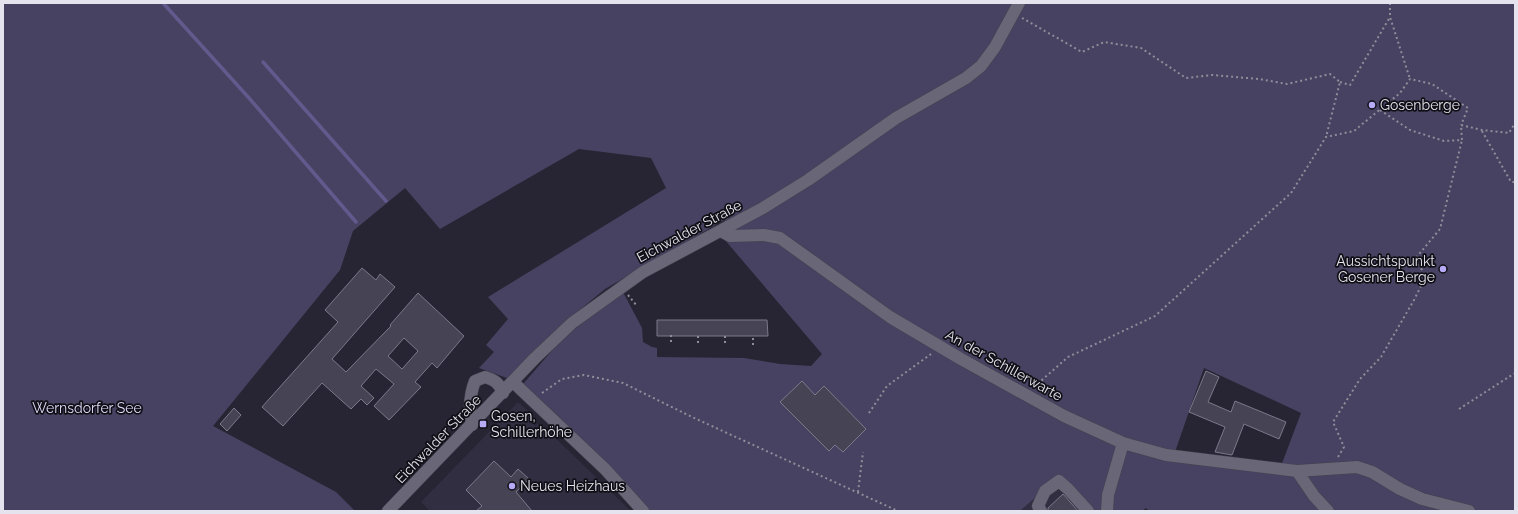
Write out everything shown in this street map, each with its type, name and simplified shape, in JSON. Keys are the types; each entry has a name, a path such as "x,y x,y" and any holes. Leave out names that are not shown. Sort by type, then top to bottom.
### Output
{"street":[{"name":"Eichwalder Straße","path":"388,511 558,335 621,286 677,253 763,208 808,180 896,118 966,78 981,66 995,47 1016,8"},
{"name":"An der Schillerwarte","path":"721,231 730,236 764,235 780,238 890,317 1025,395 1092,430 1123,443 1166,455 1297,471 1357,467 1372,472 1400,489 1422,498 1469,511"},
{"path":"472,425 470,414 470,391 475,381 485,377 495,380 503,393"},
{"path":"513,382 605,470 642,511"},
{"path":"1107,511 1108,495 1123,443"},
{"path":"1297,471 1314,496 1328,511"},
{"path":"1041,511 1038,506 1045,491 1059,481 1088,511"}],"path":[{"path":"1390,3 1390,17 1410,79"},
{"path":"1016,8 1082,52 1104,42 1141,48 1186,78 1212,75 1259,79 1287,84 1330,74 1340,82 1350,85 1390,17"},
{"path":"1326,137 1354,131 1400,94 1410,79"},
{"path":"1333,468 1344,446 1333,422 1360,379 1381,357 1426,276 1415,260 1440,230 1462,140 1461,125 1468,108 1432,84 1410,79"},
{"path":"1025,395 1068,357 1154,316 1292,193 1326,137 1340,82"},
{"path":"1380,110 1410,130 1444,142 1462,140"},
{"path":"1461,125 1482,130 1509,133 1515,123"},
{"path":"1482,130 1511,182 1515,182"},
{"path":"671,336 671,344"},
{"path":"698,336 698,344"},
{"path":"725,336 725,345"},
{"path":"753,336 753,345"},
{"path":"869,413 887,386 940,346"},
{"path":"1460,409 1515,373"},
{"path":"529,398 546,392 562,378 584,375 623,383 692,417 898,511"},
{"path":"858,492 863,452"}],"shaded area":[{"path":"518,402 528,411 532,422 535,425 541,424 631,511 430,511 421,502"},
{"path":"1058,477 1095,511 1021,510"}],"green space":[{"name":"Wernsdorfer See","path":"3,3 1515,3 1515,511 1149,511 1146,508 1142,511 1095,511 1058,478 1021,510 1022,511 641,511 644,506 523,384 563,338 623,292 642,328 643,342 657,348 657,357 744,358 780,364 811,366 822,354 725,240 735,232 724,220 605,289 577,312 507,378 479,368 494,352 486,345 508,319 488,297 666,188 651,158 579,149 440,229 405,188 353,231 340,270 213,426 336,492 355,511 3,511","holes":["1204,368 1301,413 1281,466 1175,452"]}],"building":[{"path":"362,268 376,280 380,274 395,287 332,359 346,372 391,326 390,325 418,293 464,336 437,368 432,363 415,382 421,387 389,420 374,406 394,384 376,369 361,386 374,398 367,405 361,399 351,409 322,383 283,426 262,407 338,322 325,310","holes":["404,338 418,351 402,369 388,356"]},
{"path":"657,320 767,320 768,336 657,336"},
{"path":"1206,371 1219,377 1208,402 1231,412 1235,401 1286,422 1279,439 1244,424 1232,455 1215,452 1225,427 1189,412"},
{"path":"802,381 815,395 824,386 866,429 843,452 835,445 829,451 780,402"},
{"path":"234,408 241,415 227,431 220,424"},
{"path":"494,461 511,477 518,469 529,479 516,492 532,511 476,511 482,506 466,490"},
{"path":"1063,494 1078,511 1048,511 1048,508"}],"waterway":[{"path":"163,3 249,98 356,222"},
{"path":"263,62 386,201"}],"place":[{"name":"Gosenberge","path":"1372,105"},
{"name":"Aussichtspunkt Gosener Berge","path":"1443,269"},
{"name":"Gosen, Schillerhöhe","path":"483,424"},
{"name":"Neues Heizhaus","path":"512,486"}]}
